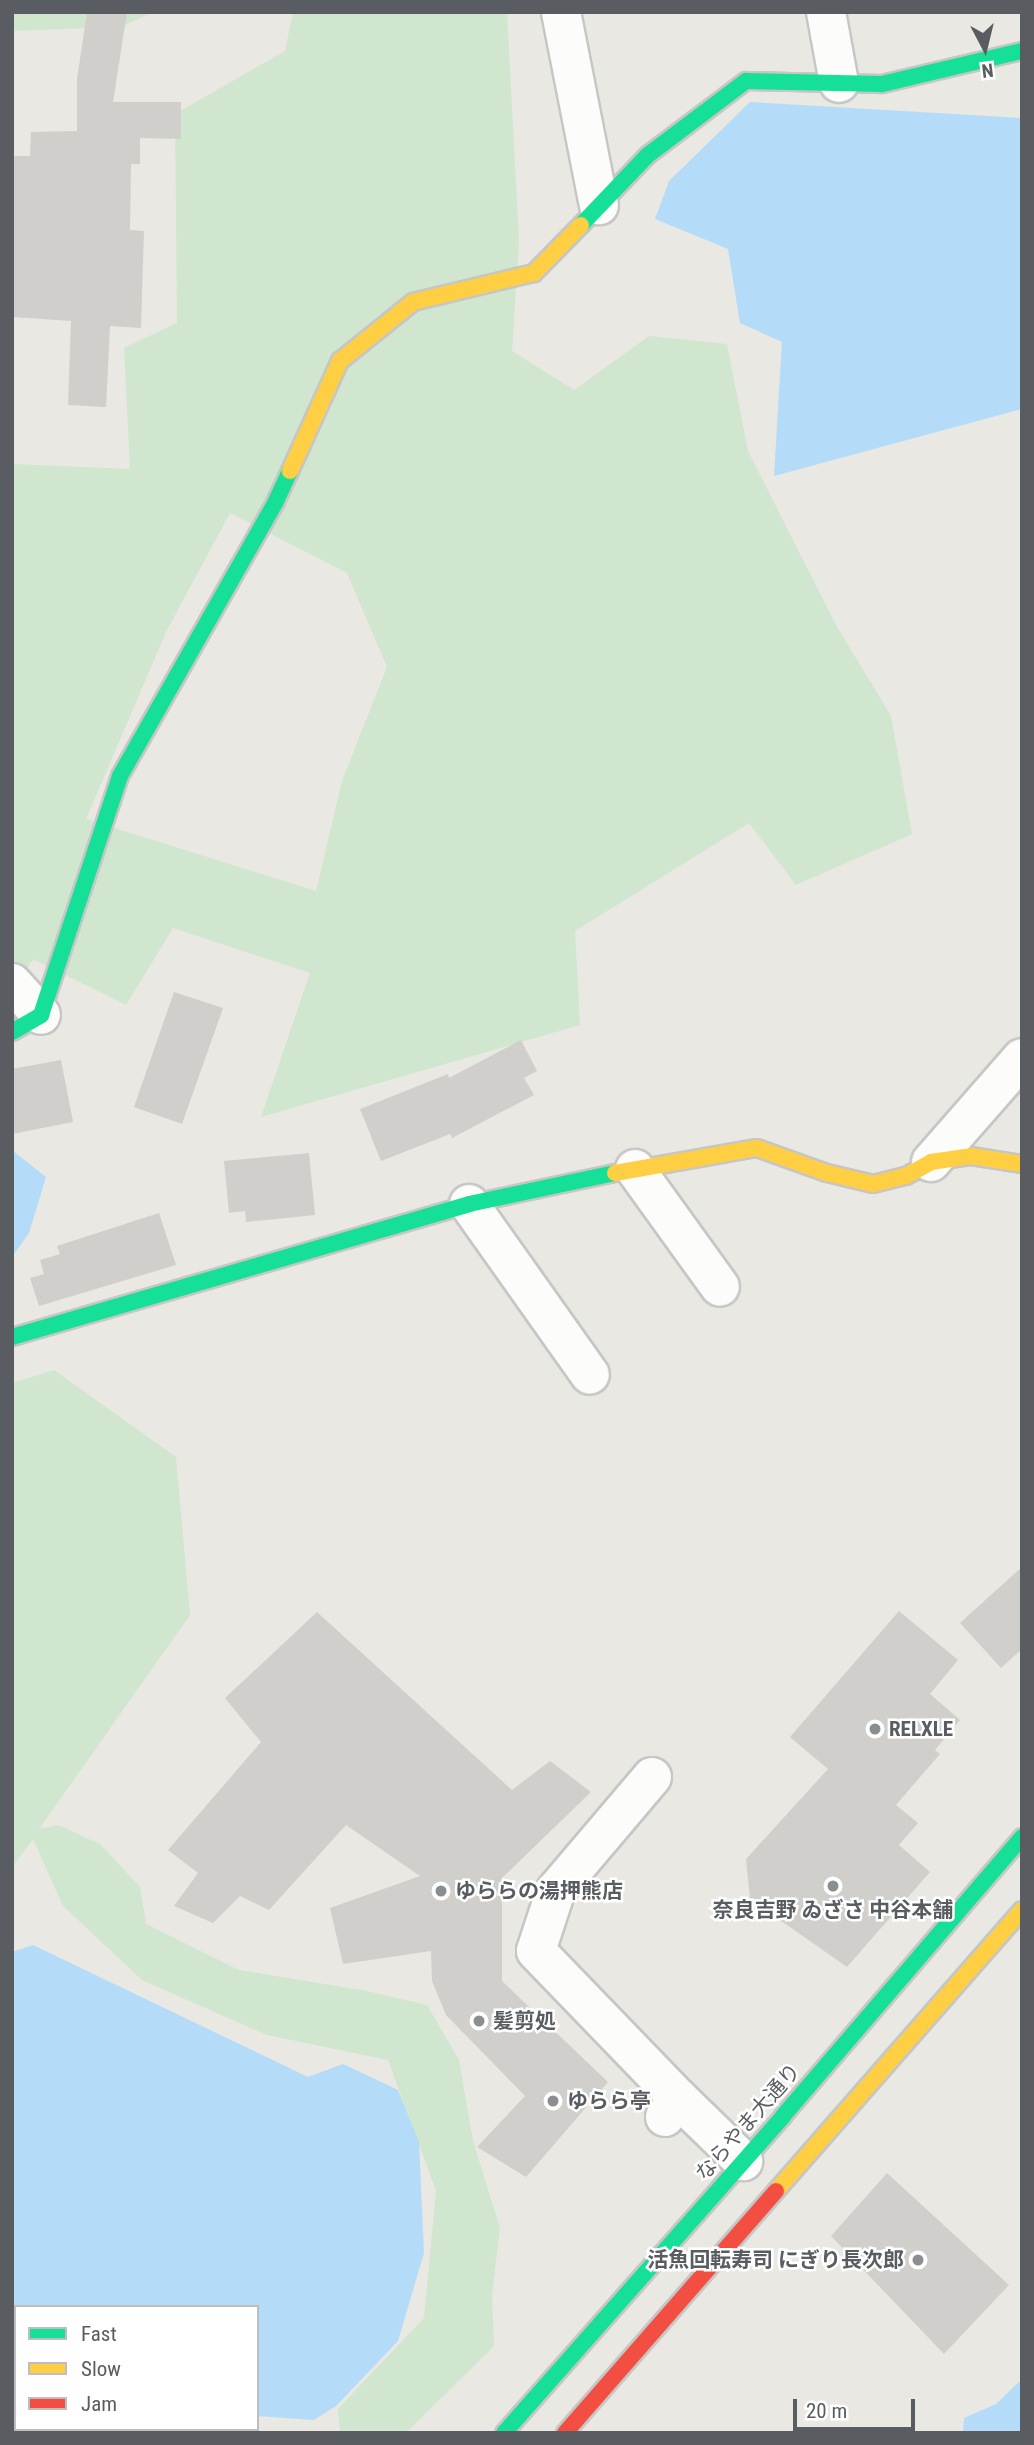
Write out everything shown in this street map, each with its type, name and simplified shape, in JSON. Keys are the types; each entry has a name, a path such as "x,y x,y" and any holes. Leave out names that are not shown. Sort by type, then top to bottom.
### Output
{"street":[{"path":"561,12 599,205"},
{"path":"826,12 839,83"},
{"path":"27,1024 120,776 276,501 340,361 414,302 534,272 648,155 746,81 882,84 1022,51"},
{"path":"12,983 27,1024"},
{"path":"932,1162 1022,1058"},
{"path":"12,1337 469,1204 635,1169 757,1148 827,1173 873,1184 906,1176 932,1162 971,1156 1022,1164"},
{"path":"635,1169 720,1287"},
{"path":"469,1204 590,1375"},
{"path":"652,1777 556,1889 536,1951 671,2108 743,2161"},
{"name":"ならやま大通り","path":"503,2433 743,2161 1022,1836"},
{"path":"565,2433 1022,1910"}],"green space":[{"path":"12,12 153,12 121,27 12,31"},
{"path":"293,12 507,12 519,241 512,351 574,390 649,336 727,344 748,451 836,625 891,716 912,834 796,885 749,823 575,931 580,1025 261,1117 310,973 173,928 126,1005 33,959 12,994 12,464 130,469 124,348 177,323 175,114 285,51","holes":["230,513 347,573 387,667 342,781 316,891 86,819 166,632"]},
{"path":"54,1370 176,1457 190,1615 39,1829 58,1825 100,1844 140,1887 146,1924 239,1970 362,1990 427,2005 459,2060 473,2141 500,2228 492,2295 494,2346 406,2433 340,2433 338,2409 424,2318 436,2191 388,2060 267,2035 142,1980 63,1906 33,1839 12,1867 12,1383"}],"water":[{"path":"750,102 1022,118 1022,409 774,476 782,342 740,323 728,249 655,219 669,181"},
{"path":"13,1151 46,1177 29,1233 12,1257"},
{"path":"33,1945 308,2077 343,2064 398,2090 419,2142 424,2253 398,2341 336,2406 314,2420 259,2416 259,2305 14,2305 12,2358 12,1952"},
{"path":"1022,2379 1022,2433 963,2433 964,2418 996,2404"}],"building":[{"path":"87,12 127,12 113,102 181,102 181,139 140,138 140,164 131,164 130,230 144,231 141,328 110,326 106,407 68,405 71,321 12,317 12,156 30,156 31,132 77,131 77,79"},
{"path":"174,992 223,1008 182,1124 134,1107"},
{"path":"521,1040 537,1071 524,1078 534,1095 452,1138 450,1134 381,1161 360,1109 448,1074 449,1078"},
{"path":"61,1060 73,1122 12,1134 12,1069"},
{"path":"309,1153 315,1215 246,1222 245,1211 229,1213 224,1161"},
{"path":"159,1213 176,1265 39,1306 30,1278 44,1274 40,1260 60,1254 57,1246"},
{"path":"1022,1567 1022,1649 1001,1668 960,1623"},
{"path":"899,1611 958,1660 930,1694 960,1720 935,1750 940,1754 896,1805 918,1823 899,1845 930,1872 847,1967 750,1899 746,1859 828,1769 790,1737"},
{"name":"ゆららの湯押熊店","path":"317,1612 512,1790 550,1761 591,1792 502,1878 502,1981 608,2082 526,2177 477,2147 525,2096 446,2015 432,1981 431,1951 343,1964 330,1908 420,1876 346,1825 269,1910 240,1896 213,1923 174,1906 198,1873 168,1850 261,1742 225,1698"},
{"name":"活魚回転寿司 にぎり長次郎","path":"887,2173 1009,2285 944,2354 831,2236"}],"traffic: fast":[{"path":"581,225 648,155 746,81 882,84 1022,51"},
{"path":"12,1032 41,1015 120,776 276,501 290,471"},
{"path":"12,1337 469,1204 615,1173"},
{"path":"504,2433 783,2116 1022,1837"}],"traffic: slow":[{"path":"290,471 340,361 413,302 534,273 581,225"},
{"path":"615,1173 757,1148 827,1173 873,1184 906,1176 931,1162 971,1156 1022,1164"},
{"path":"776,2191 1022,1910"}],"traffic: jam":[{"path":"565,2433 776,2191"}],"place":[{"name":"RELXLE","path":"875,1729"},
{"name":"奈良吉野 ゐざさ 中谷本舗","path":"833,1886"},
{"name":"ゆららの湯押熊店","path":"441,1891"},
{"name":"髪剪処","path":"479,2021"},
{"name":"ゆらら亭","path":"553,2101"},
{"name":"活魚回転寿司 にぎり長次郎","path":"918,2260"}]}
